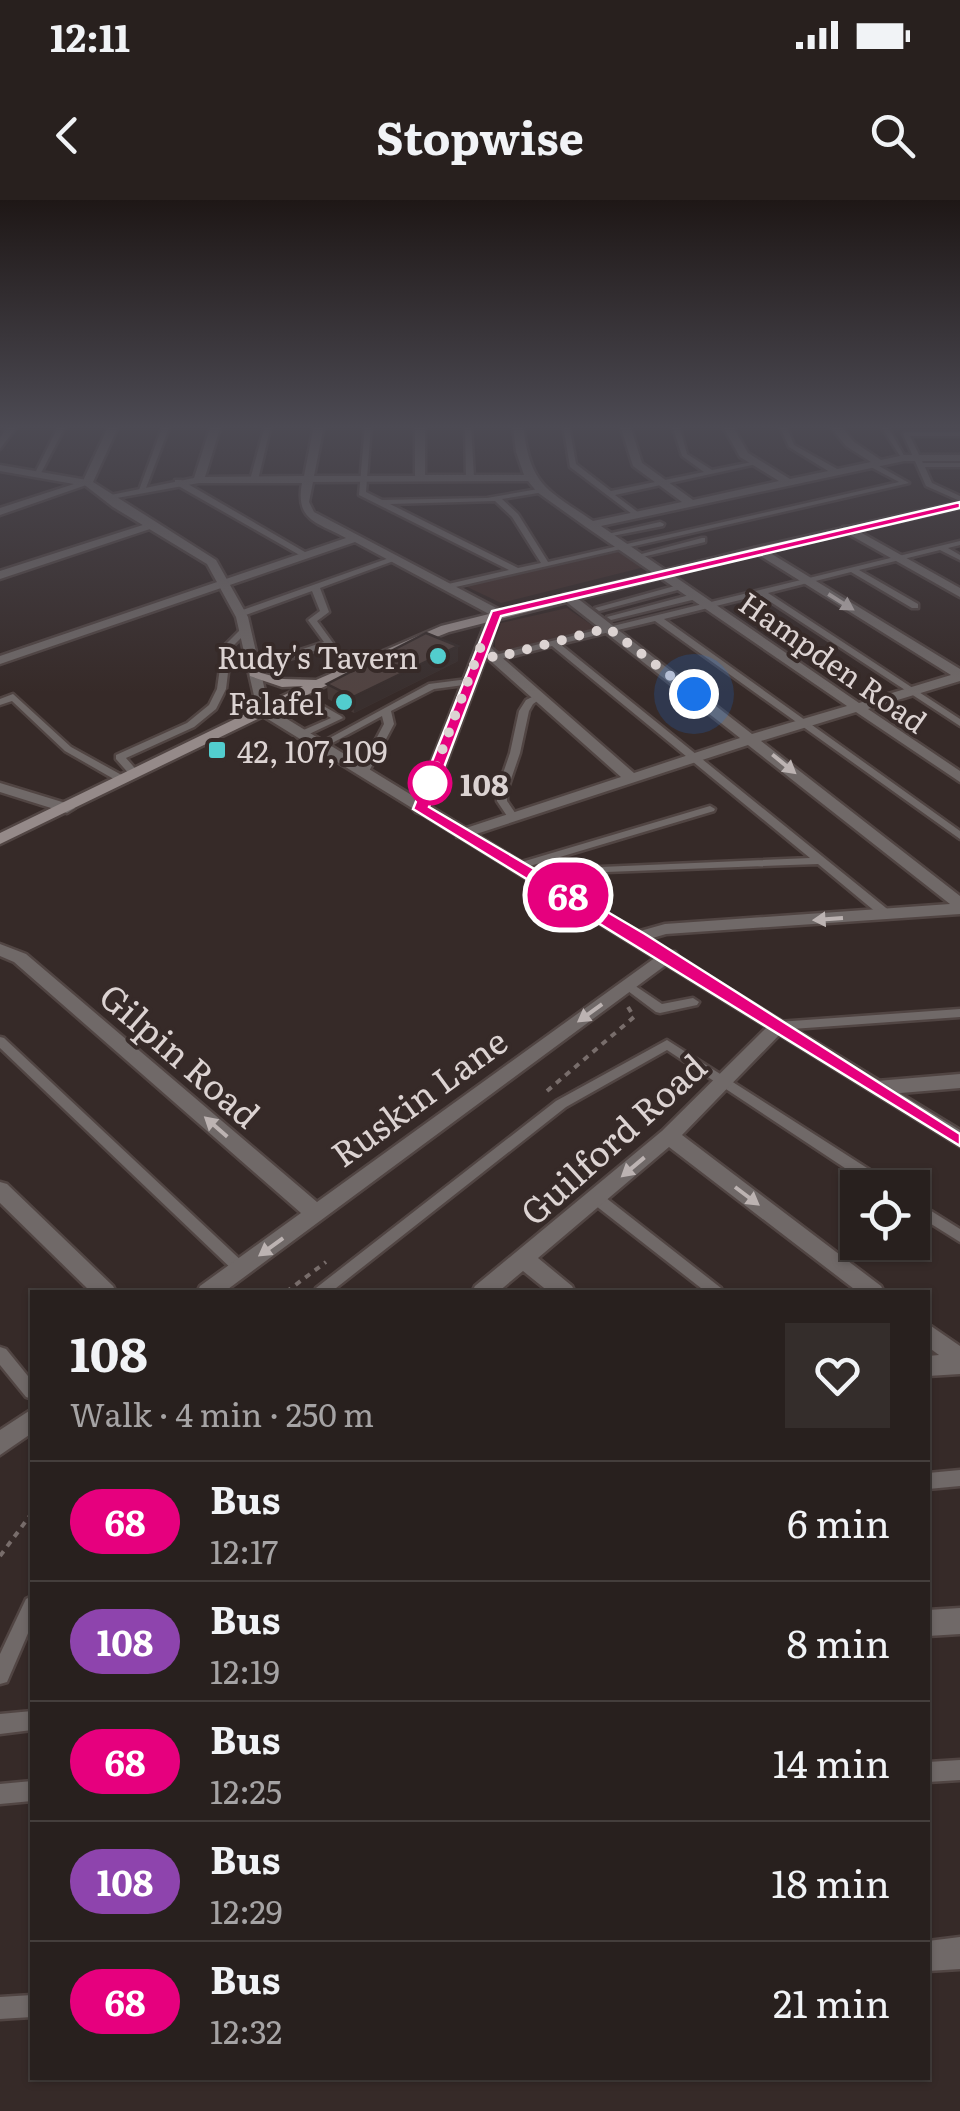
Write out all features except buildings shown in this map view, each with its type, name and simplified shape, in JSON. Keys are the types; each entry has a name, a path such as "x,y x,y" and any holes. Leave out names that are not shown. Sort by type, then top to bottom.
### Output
{"main road":[{"path":"0,839 390,650 496,614 902,514"},
{"path":"254,670 289,684 323,682"}],"street":[{"path":"131,514 212,562 240,614 263,710 960,1139"},
{"path":"310,514 496,614 421,809"},
{"name":"Hampden Road","path":"576,514 960,778"},
{"path":"590,524 635,514"},
{"path":"0,575 149,526"},
{"path":"847,529 960,593"},
{"path":"0,660 357,538"},
{"path":"758,550 960,676"},
{"path":"568,598 609,623 960,907"},
{"path":"481,646 630,777"},
{"path":"462,834 752,738 960,676"},
{"path":"0,787 67,808"},
{"path":"639,938 665,929 960,907"},
{"name":"Gilpin Road","path":"0,950 20,958 316,1214"},
{"name":"Ruskin Lane","path":"211,1290 626,993 668,956"},
{"name":"Guilford Road","path":"485,1290 669,1136 727,1082 778,1026"},
{"path":"877,1088 960,1082"},
{"path":"669,1136 871,1290"},
{"path":"0,1190 103,1290"},
{"path":"524,1259 562,1290"},
{"path":"930,1336 960,1361"},
{"path":"930,1366 960,1361"},
{"path":"0,1444 30,1422"},
{"path":"930,1623 960,1621"},
{"path":"930,1956 960,1953"}],"lane":[{"path":"234,514 306,555"},
{"path":"403,514 517,570"},
{"path":"512,514 545,564"},
{"path":"447,587 765,514"},
{"path":"606,535 660,524"},
{"path":"638,556 702,540"},
{"path":"494,658 609,623 703,600 762,592 960,543"},
{"path":"942,548 960,558"},
{"path":"240,614 394,559"},
{"path":"854,570 915,606"},
{"path":"600,608 682,586"},
{"path":"254,670 329,643 312,620 325,612 315,587"},
{"path":"762,592 960,723"},
{"path":"609,623 657,618 703,600"},
{"path":"657,618 960,836"},
{"path":"129,777 120,757 190,724 212,709 224,678 227,648 245,630"},
{"path":"553,642 887,915"},
{"path":"320,746 432,686 468,682"},
{"path":"297,694 338,718 302,734"},
{"path":"0,702 13,697 68,749 129,777"},
{"path":"513,817 502,801 502,791 524,710 538,697"},
{"path":"363,773 389,724 386,710"},
{"path":"525,870 710,809"},
{"path":"525,870 820,861"},
{"path":"626,993 660,1009 693,1002"},
{"path":"778,1026 960,1014"},
{"path":"0,1041 241,1269"},
{"path":"324,1290 561,1104 667,1044 860,1170"},
{"path":"596,1198 713,1290"},
{"path":"930,1216 960,1236"},
{"path":"0,1354 30,1390"},
{"path":"930,1481 960,1478"},
{"path":"0,1675 30,1610"},
{"path":"0,1724 30,1721"},
{"path":"930,1772 960,1770"},
{"path":"0,1794 30,1791"},
{"path":"0,2008 30,2006"}],"path":[{"path":"536,1101 634,1017 626,993"},
{"path":"289,1290 334,1257"},
{"path":"0,1556 30,1516"}],"shaded area":[{"path":"618,549 645,567 501,603 463,585"},
{"path":"567,608 596,628 495,654 501,623"}],"bus line":[{"name":"68","path":"922,514 496,614 421,809 639,938 960,1139"}],"place":[{"name":"Rudy's Tavern","path":"438,656"},
{"name":"Falafel","path":"344,702"},
{"name":"42, 107, 109","path":"217,750"},
{"name":"108","path":"430,783"}],"route":[{"path":"430,783 481,646 494,658 608,628 694,694"}]}
